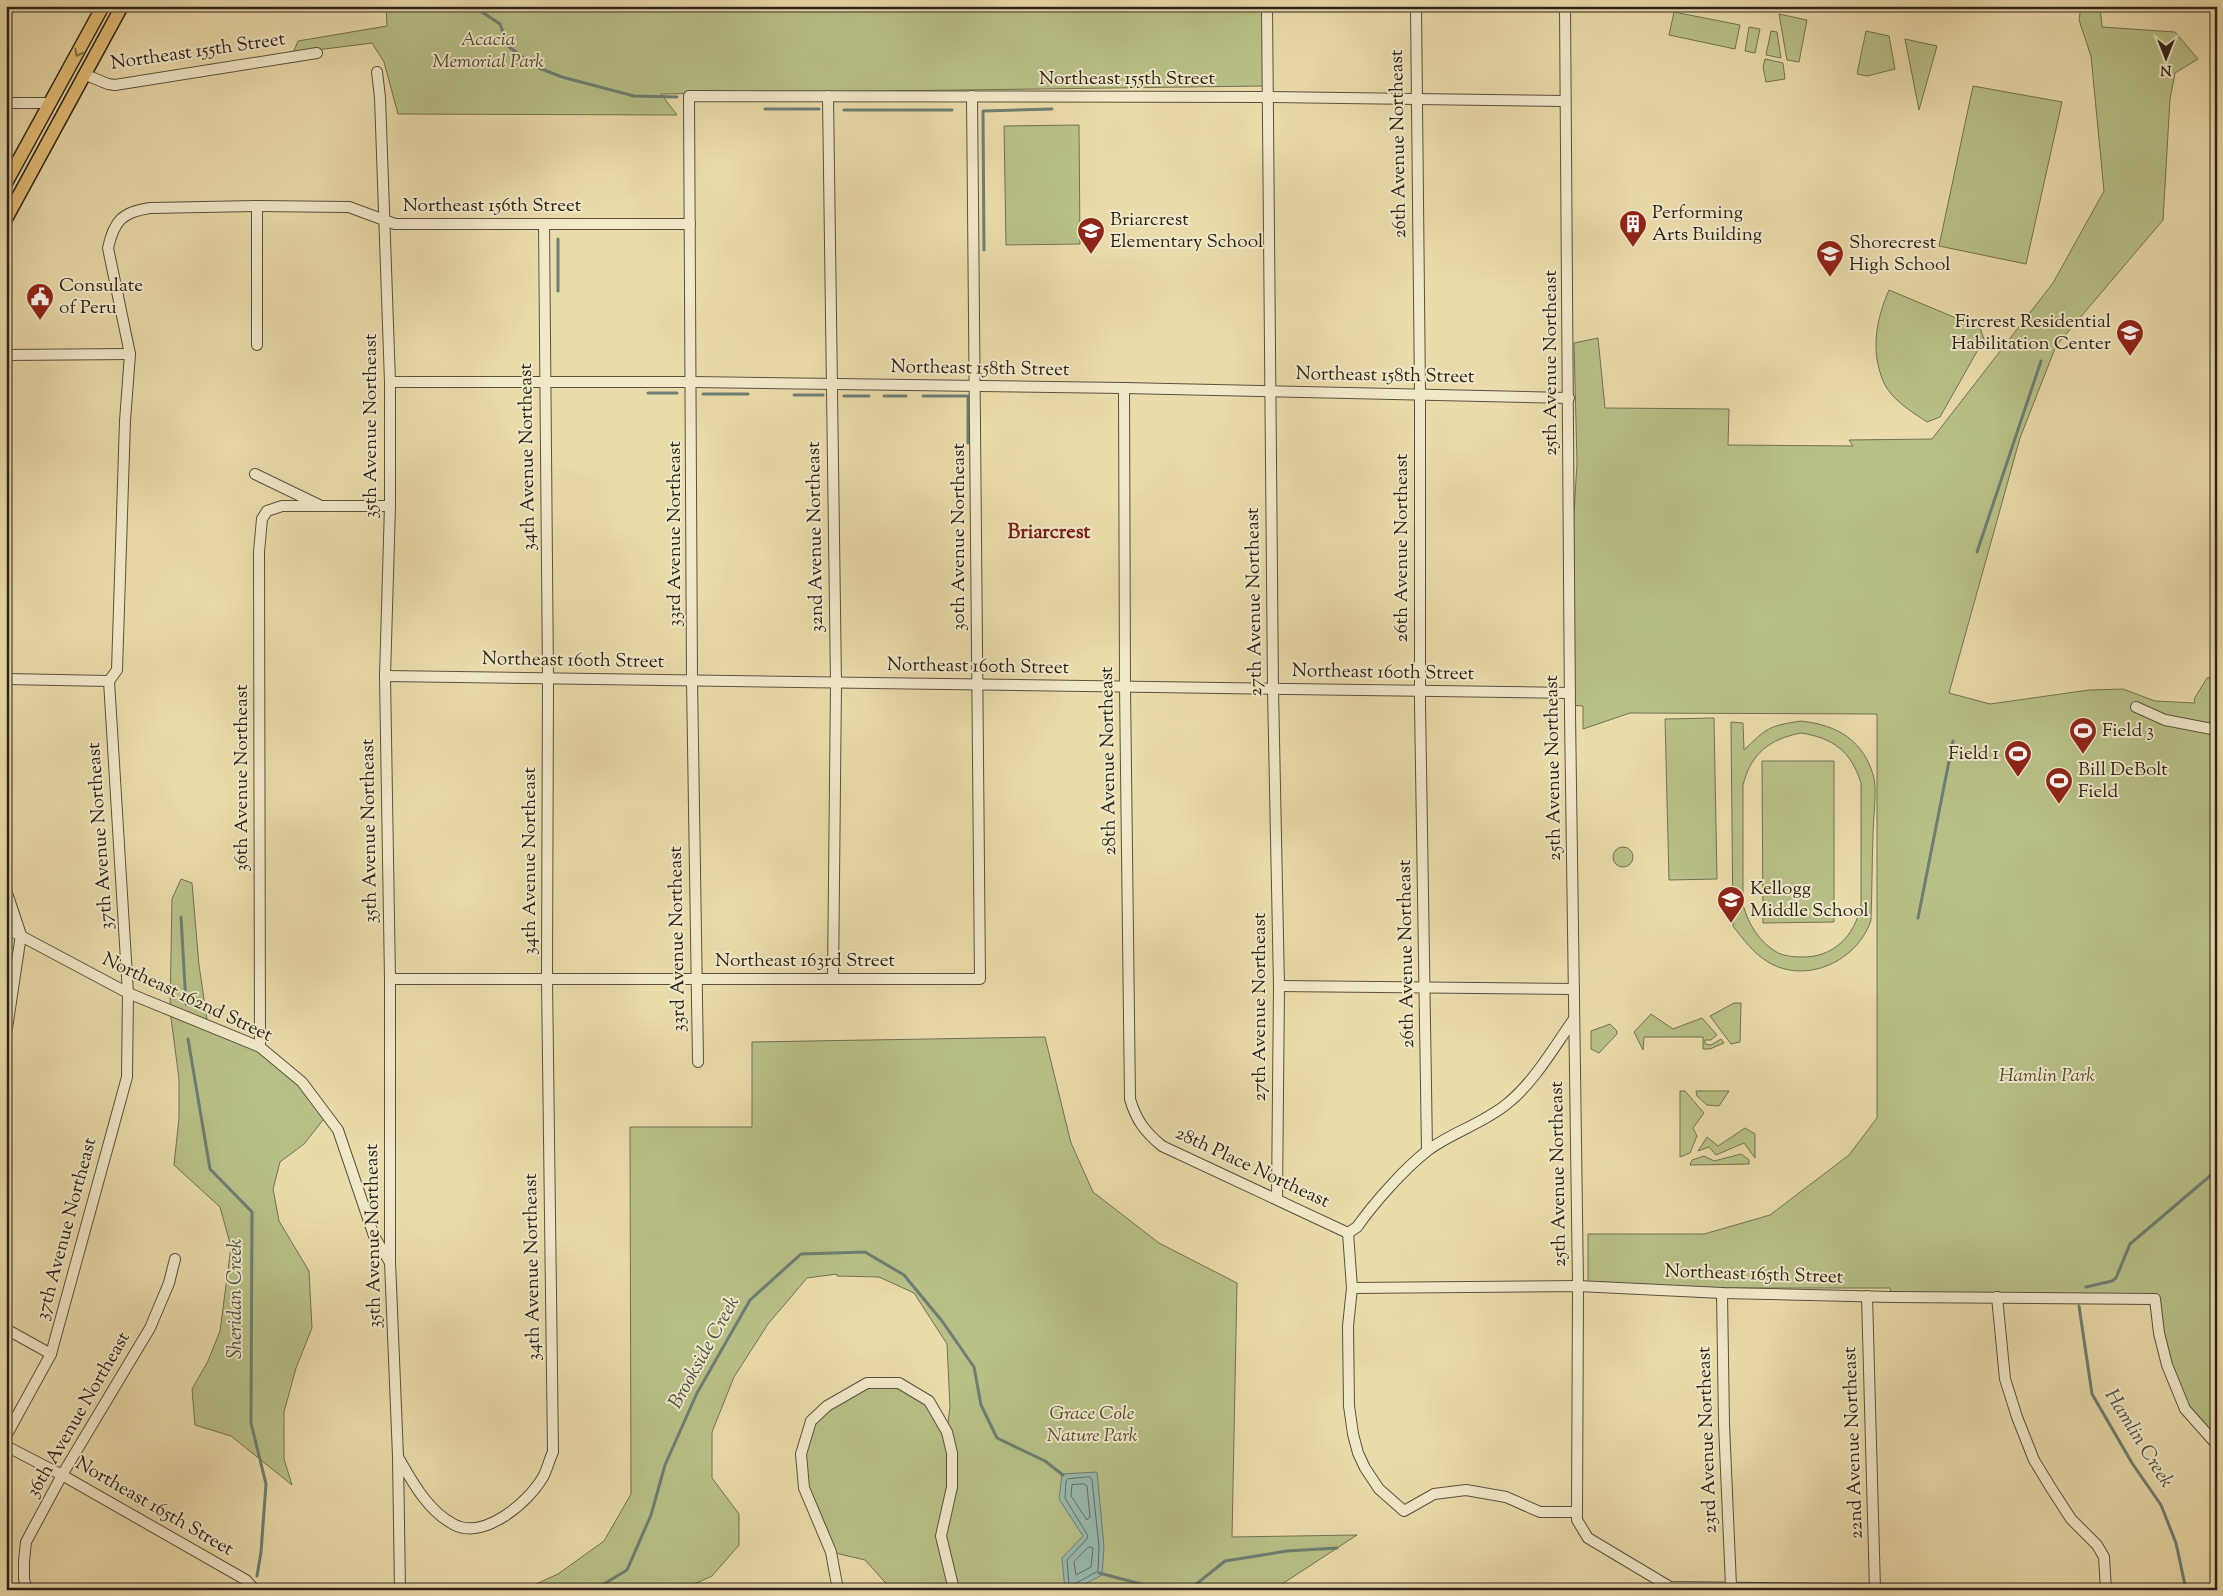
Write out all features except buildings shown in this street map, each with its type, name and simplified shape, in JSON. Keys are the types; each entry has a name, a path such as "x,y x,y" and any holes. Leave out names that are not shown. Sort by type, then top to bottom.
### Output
{"main road":[{"path":"6,183 103,6"},
{"path":"6,219 122,6"},
{"path":"6,201 48,127 50,103"}],"street":[{"name":"27th Avenue Northeast","path":"1267,6 1273,689 1279,986 1276,1198"},
{"name":"26th Avenue Northeast","path":"1416,6 1420,394 1420,691 1427,1150"},
{"name":"25th Avenue Northeast","path":"1564,6 1569,398 1570,693 1578,1286 1577,1520 1588,1538 1671,1588"},
{"name":"Northeast 155th Street","path":"86,74 108,84 115,85 317,54"},
{"name":"35th Avenue Northeast","path":"377,72 380,97 390,382 390,506 385,676 390,979 390,1262 398,1456 400,1590"},
{"name":"Northeast 155th Street","path":"689,96 1269,97 1565,101"},
{"name":"33rd Avenue Northeast","path":"689,96 692,382 692,680 698,1062"},
{"name":"32nd Avenue Northeast","path":"828,96 836,682 834,979"},
{"name":"30th Avenue Northeast","path":"972,96 980,979"},
{"path":"6,103 50,103"},
{"path":"257,206 257,345"},
{"name":"Northeast 156th Street","path":"120,220 133,210 150,208 257,206 349,208 395,224 690,224"},
{"name":"37th Avenue Northeast","path":"6,1436 51,1354 127,1077 128,993 109,681 117,670 125,420 130,354 108,248 111,233 120,220"},
{"name":"34th Avenue Northeast","path":"398,1456 420,1496 452,1524 466,1530 484,1527 506,1515 530,1493 543,1477 553,1452 547,979 548,678 544,224"},
{"path":"6,354 130,354"},
{"name":"Northeast 158th Street","path":"390,382 692,382 1124,388 1569,398"},
{"name":"28th Avenue Northeast","path":"1124,388 1125,687 1130,1099 1135,1116 1144,1130"},
{"path":"255,474 322,506 390,506"},
{"name":"36th Avenue Northeast","path":"260,1047 259,552 262,519 267,511 282,506 322,506"},
{"name":"Northeast 160th Street","path":"385,676 1570,693"},
{"path":"6,679 109,681"},
{"path":"2136,707 2165,720 2217,730"},
{"path":"6,890 22,935 6,1034"},
{"name":"Northeast 162nd Street","path":"6,928 128,993 260,1047 302,1082 338,1130 374,1236 390,1262"},
{"name":"Northeast 163rd Street","path":"390,979 980,979"},
{"path":"1279,986 1574,988"},
{"path":"1574,1020 1530,1080 1509,1103 1482,1122 1427,1150 1408,1168 1357,1227 1348,1233 1352,1288 1348,1326 1349,1406 1358,1453 1364,1468 1379,1489 1404,1511 1434,1494 1466,1490 1506,1497 1540,1512 1577,1512"},
{"name":"28th Place Northeast","path":"1144,1130 1162,1146 1348,1233"},
{"name":"36th Avenue Northeast","path":"28,1590 24,1580 26,1542 62,1475 150,1328 168,1283 175,1259"},
{"name":"Northeast 165th Street","path":"1352,1288 1578,1286 1722,1293 2155,1299 2159,1333 2165,1357 2185,1409 2217,1445"},
{"name":"23rd Avenue Northeast","path":"1722,1293 1724,1424 1731,1586"},
{"name":"22nd Avenue Northeast","path":"1867,1296 1875,1589"},
{"path":"1997,1297 2005,1379 2017,1417 2034,1460 2046,1481 2071,1519 2097,1545 2104,1557 2106,1590"},
{"path":"6,1328 51,1354"},
{"path":"838,1590 831,1552 804,1488 801,1454 811,1421 826,1406 867,1383 898,1384 929,1401 947,1432 952,1453 952,1487 941,1536 954,1590"},
{"name":"Northeast 165th Street","path":"6,1446 62,1475 246,1580 255,1590"},
{"path":"1671,1588 1731,1586 1945,1590"}],"green space":[{"name":"Acacia Memorial Park","path":"386,6 1263,6 1263,86 661,94 677,115 398,114 384,62 372,43 293,53 298,41 387,26"},
{"name":"Hamlin Park","path":"2081,6 2100,6 2102,27 2175,32 2198,59 2175,73 2170,99 2163,220 2056,346 2020,438 1949,693 1990,704 2089,690 2123,689 2155,701 2195,703 2194,699 2207,678 2217,677 2217,1448 2184,1407 2153,1299 1892,1297 1890,1288 1722,1288 1588,1283 1588,1234 1704,1234 1770,1215 1849,1155 1877,1118 1877,714 1630,713 1583,729 1583,706 1570,705 1569,597 1577,463 1574,343 1598,338 1605,408 1729,409 1728,445 1853,446 1849,440 1932,439 2053,283 2104,191 2091,56 2079,20"},
{"path":"1674,12 1740,25 1735,49 1669,35"},
{"path":"1779,14 1807,20 1799,62 1787,60"},
{"path":"1749,27 1760,29 1755,53 1745,51"},
{"path":"1771,31 1777,32 1781,58 1766,55"},
{"path":"1866,31 1889,36 1895,69 1867,76 1857,74"},
{"path":"1905,39 1937,46 1919,110"},
{"path":"1765,59 1783,63 1785,79 1766,82 1763,67"},
{"path":"1973,86 2062,102 2026,264 1939,246"},
{"path":"1079,125 1080,244 1006,245 1004,126"},
{"path":"1889,290 1980,328 1984,339 1940,417 1927,422 1892,395 1884,383 1880,371 1877,359 1876,336 1884,301"},
{"path":"1714,718 1717,879 1669,880 1665,719"},
{"path":"1801,721 1814,723 1826,726 1847,737 1856,744 1863,754 1874,778 1871,920 1864,935 1855,947 1829,965 1814,970 1798,971 1768,962 1749,946 1733,926 1731,722 1743,723 1744,750 1763,732","holes":["1801,733 1812,735 1831,743 1846,754 1852,762 1861,783 1861,905 1854,926 1841,943 1823,954 1795,957 1778,953 1765,944 1748,919 1743,905 1743,785 1751,764 1763,749 1780,739 1790,736"]},
{"path":"1762,761 1834,761 1834,922 1763,923"},
{"path":"1623,847 1630,850 1633,857 1630,864 1623,867 1616,864 1613,857 1616,850"},
{"path":"181,879 192,883 199,965 208,1026 260,1047 302,1082 327,1115 304,1144 280,1162 273,1189 279,1221 309,1271 312,1328 296,1368 284,1412 284,1459 292,1485 231,1436 195,1425 192,1389 208,1361 220,1331 231,1247 220,1207 174,1165 179,1118 179,1079 170,1010 172,899"},
{"path":"1734,1003 1741,1003 1740,1042 1731,1044 1710,1016"},
{"path":"1651,1014 1673,1029 1702,1018 1717,1035 1711,1040 1705,1040 1705,1044 1711,1045 1721,1039 1724,1043 1710,1049 1703,1049 1703,1037 1644,1037 1643,1050 1634,1032"},
{"path":"1610,1024 1617,1031 1617,1034 1599,1053 1591,1049 1591,1031"},
{"name":"Grace Cole Nature Park","path":"1045,1037 1071,1143 1093,1192 1159,1243 1237,1283 1232,1537 1357,1535 1273,1590 892,1590 865,1560 831,1552 804,1488 801,1454 811,1421 867,1383 899,1383 929,1401 947,1431 950,1407 947,1344 914,1293 879,1277 837,1276 837,1274 807,1278 768,1324 734,1377 712,1432 712,1478 739,1514 739,1545 712,1576 681,1590 523,1590 558,1574 604,1541 631,1494 630,1127 752,1127 752,1042"},
{"path":"1680,1091 1685,1091 1704,1113 1693,1128 1697,1136 1690,1153 1680,1157"},
{"path":"1696,1091 1729,1091 1719,1106 1707,1105 1697,1096"},
{"path":"1745,1128 1755,1134 1755,1158 1744,1143 1716,1155 1709,1147 1698,1151 1707,1137 1718,1146"},
{"path":"1741,1154 1749,1160 1749,1164 1690,1165 1692,1160 1704,1156 1714,1161"}],"water":[{"path":"1097,1472 1104,1547 1102,1575 1074,1590 1065,1590 1062,1558 1083,1536 1059,1499 1062,1474"}],"waterway":[{"path":"473,6 500,24 508,46 534,66 562,77 634,96 677,97"},
{"path":"765,109 819,109"},
{"path":"984,250 983,111 1052,109"},
{"path":"844,110 952,110"},
{"path":"558,239 558,291"},
{"path":"1977,552 2041,361"},
{"path":"648,393 677,393"},
{"path":"703,394 748,394"},
{"path":"794,395 823,395"},
{"path":"844,396 869,396"},
{"path":"884,396 906,396"},
{"path":"923,396 968,396 968,443"},
{"path":"1918,918 1953,741"},
{"name":"Sheridan Creek","path":"181,917 186,1004"},
{"name":"Sheridan Creek","path":"188,1039 210,1169 252,1212 251,1423 266,1484 261,1552 257,1576"},
{"name":"Hamlin Creek","path":"2086,1287 2112,1281 2116,1278 2130,1244 2217,1170"},
{"name":"Brookside Creek","path":"594,1590 627,1570 651,1515 665,1465 697,1393 750,1300 801,1254 865,1252 904,1275 942,1321 974,1367 981,1405 997,1438 1045,1461 1063,1475"},
{"name":"Hamlin Creek","path":"2079,1306 2092,1394 2132,1463 2161,1505 2176,1543 2185,1585"},
{"name":"Brookside Creek","path":"1189,1590 1225,1561 1287,1551 1337,1548"},
{"name":"Brookside Creek","path":"1099,1573 1164,1590"}],"place":[{"name":"Performing Arts Building","path":"1633,248"},
{"name":"Briarcrest Elementary School","path":"1091,255"},
{"name":"Shorecrest High School","path":"1830,278"},
{"name":"Consulate of Peru","path":"40,321"},
{"name":"Fircrest Residential Habilitation Center","path":"2130,357"},
{"name":"Field 3","path":"2083,755"},
{"name":"Field 1","path":"2018,778"},
{"name":"Bill DeBolt Field","path":"2059,805"},
{"name":"Kellogg Middle School","path":"1731,924"}],"district":[{"name":"Briarcrest","path":"1049,533"}]}
